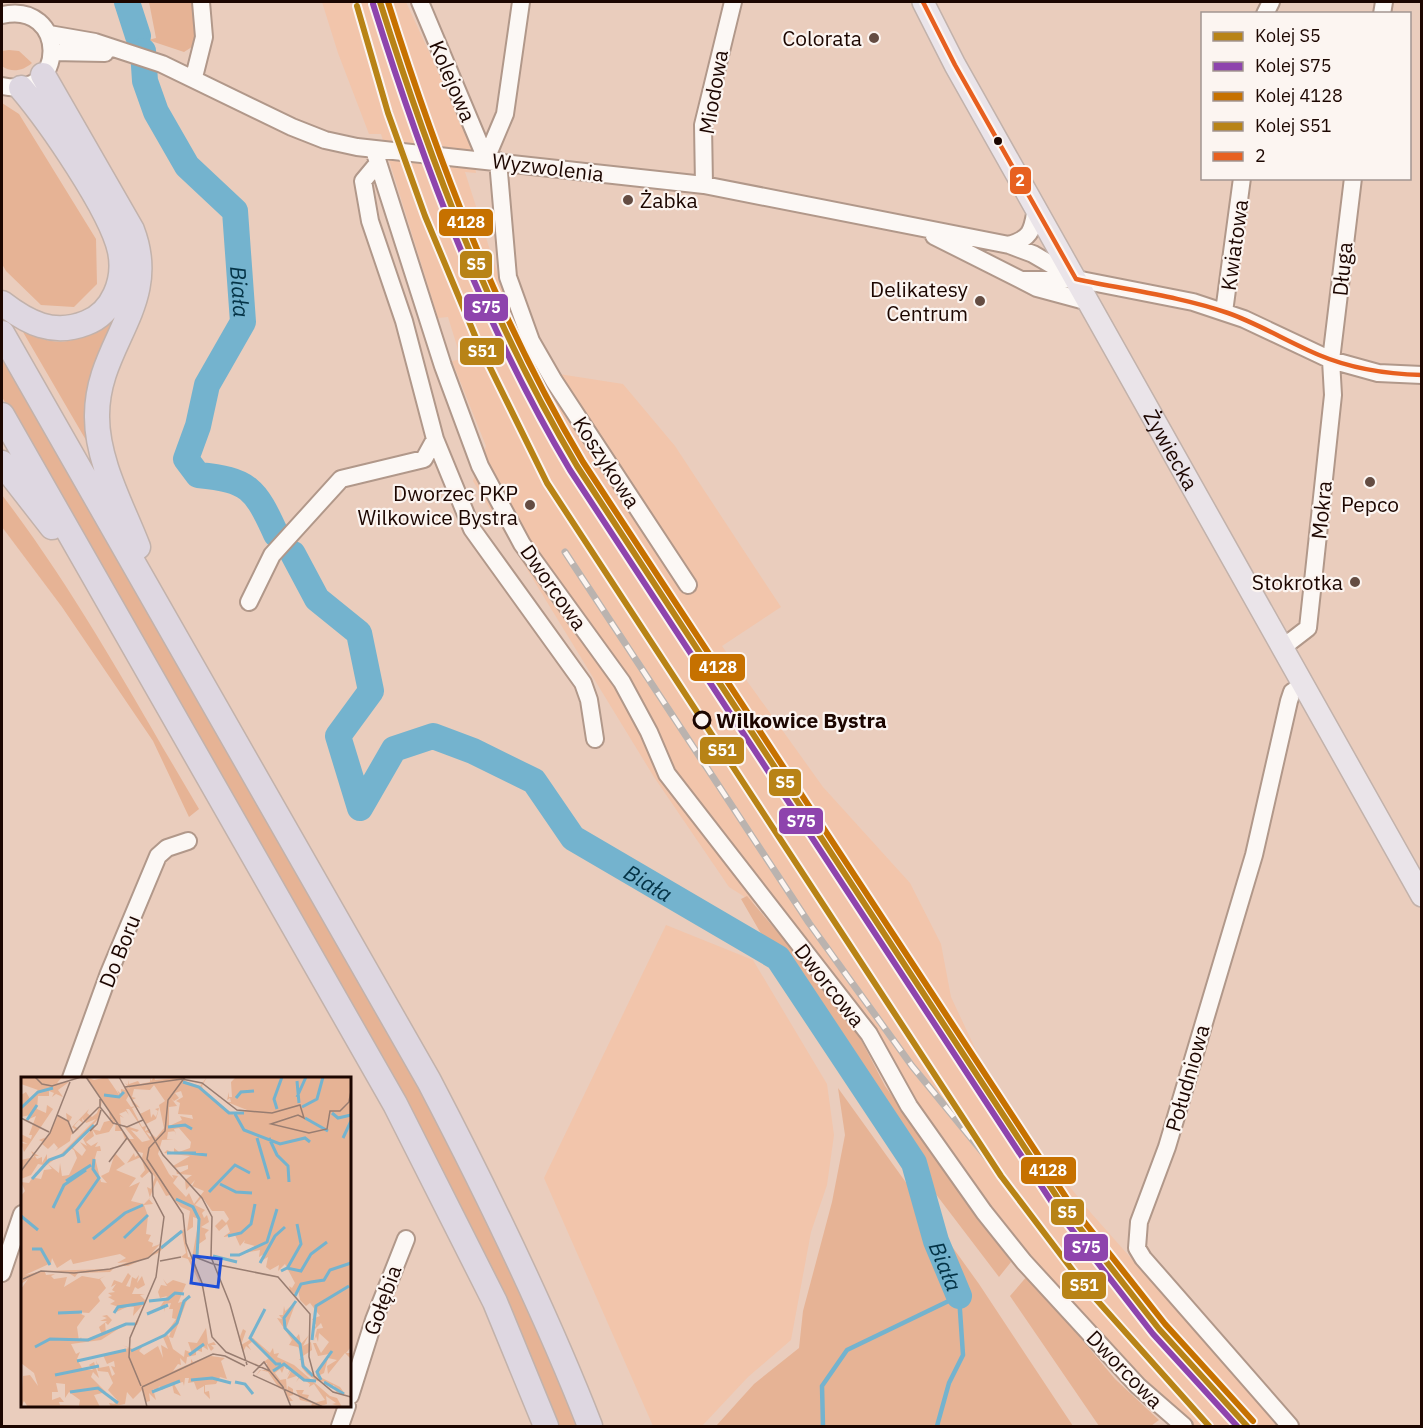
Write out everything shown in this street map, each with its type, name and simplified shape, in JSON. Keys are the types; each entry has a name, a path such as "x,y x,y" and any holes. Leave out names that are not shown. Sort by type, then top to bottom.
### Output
{"highway":[{"path":"44,75 132,230 141,255 141,275 137,292 128,322 112,348 104,369 97,417 99,446 166,619"},
{"path":"2,303 34,324 55,329 75,328 102,315 112,302 122,271 121,253 106,215 38,108 11,86"},
{"path":"2,333 434,1091 533,1290 590,1426"},
{"path":"2,415 364,1049 430,1170 495,1302 546,1426"},
{"path":"2,463 103,592"}],"main road":[{"name":"Żywiecka","path":"923,2 955,65 1422,896"}],"street":[{"path":"196,71 204,37 201,2"},
{"name":"Kolejowa","path":"420,2 492,160"},
{"path":"492,160 505,114 521,2"},
{"name":"Miodowa","path":"704,185 703,125 733,2"},
{"path":"2,15 19,13 37,20 49,34 52,52 44,75 33,83 11,86"},
{"name":"Wyzwolenia","path":"49,34 95,42 127,54 196,71 292,127 376,157 492,160 704,185 1009,245 1033,254 1076,279"},
{"name":"Wyzwolenia","path":"52,52 127,54"},
{"name":"Dworcowa","path":"376,157 363,181 364,193 370,221 404,321 435,439 472,529 583,683 589,700 595,739"},
{"name":"Dworcowa","path":"376,157 443,366 480,466 508,519 544,576 622,681 649,732 667,774 869,1034 909,1106 984,1212 1024,1262 1138,1386 1184,1426"},
{"name":"Koszykowa","path":"492,160 508,277 531,341 560,391 688,585"},
{"name":"Kwiatowa","path":"1224,312 1242,180"},
{"name":"Długa","path":"1331,360 1353,180"},
{"path":"1009,245 1023,240 1032,230 1036,209"},
{"name":"Wyzwolenia","path":"914,227 1037,288 1089,302"},
{"name":"Wyzwolenia","path":"1023,280 1076,279 1158,294 1224,312 1331,360 1378,373 1422,375"},
{"name":"Mokra","path":"1282,648 1308,628 1333,395 1331,360"},
{"path":"249,602 272,555 341,479 424,459 435,439"},
{"name":"Południowa","path":"1290,1426 1143,1258 1137,1248 1137,1238 1139,1222 1167,1147 1254,855 1289,701 1292,692 1303,685"},
{"name":"Do Boru","path":"70,1077 109,973 158,856 167,848 188,842"},
{"path":"2,1273 21,1217"},
{"name":"Gołębia","path":"351,1393 374,1320 406,1239"},
{"path":"340,1426 346,1407"}],"shaded area":[{"path":"149,2 192,2 195,45 184,52 148,40 156,38"},
{"path":"322,2 406,2 471,143 476,173 465,172 505,297 542,381 559,374 623,384 675,446 781,607 722,646 823,787 910,883 941,944 951,997 991,1082 1035,1144 1091,1213 1280,1426 1193,1426 1126,1360 1026,1251 941,1142 881,1044 794,928 729,887 654,777 473,481 486,446 452,361 461,359 448,317 438,318 381,134 369,134 338,53"},
{"path":"2,51 19,51 32,63 25,68 9,70 2,66"},
{"path":"2,103 19,114 96,239 97,284 74,307 41,305 6,271 2,264"},
{"path":"113,318 90,380 90,447 23,332 37,338 60,342 80,337"},
{"path":"2,351 346,953 481,1203 579,1426 556,1426 149,654 2,397"},
{"path":"2,495 81,609 199,809 189,817 153,741 62,607 2,527"},
{"path":"747,896 809,969 857,1032 885,1086 1011,1262 999,1277 922,1176 812,1022 741,899"},
{"path":"666,925 753,960 827,1084 834,1135 827,1185 811,1232 791,1340 748,1377 702,1426 653,1426 544,1178"},
{"path":"838,1088 979,1284 1073,1426 716,1426 754,1384 799,1348 803,1311 832,1202 845,1135"},
{"path":"1028,1275 1115,1379 1159,1420 1151,1426 1099,1426 1010,1296"}],"waterway":[{"name":"Biała","path":"127,2 138,36"},
{"name":"Biała","path":"143,51 145,81 156,112 187,166 235,211 243,322 207,385 198,426 186,459 198,475 229,480 248,489 256,496 276,534"},
{"name":"Biała","path":"293,554 317,599 359,633 371,691 338,736 360,808 394,749 433,736 473,751 534,781 573,838 778,958 914,1163 936,1241 959,1296"},
{"path":"823,1426 822,1386 847,1350 959,1296 963,1355 949,1383 937,1426"}],"railway":[{"path":"565,552 809,923 912,1066 1003,1177"}],"rail line":[{"name":"S5","path":"380,2 420,122 465,240 517,355 577,466 1065,1209 1159,1329 1247,1426"},
{"name":"4128","path":"388,2 427,121 472,237 523,351 583,462 1071,1205 1165,1324 1253,1421"},
{"name":"S75","path":"373,4 413,125 458,243 510,358 570,470 1059,1213 1153,1334 1237,1426"},
{"name":"S51","path":"357,6 388,113 425,216 478,343 547,483 1001,1176 1086,1288 1209,1426"}],"transit line":[{"name":"2","path":"923,2 955,65 1076,279"},
{"name":"2","path":"1076,279 1209,307 1240,317 1307,350 1344,364 1382,372 1422,375"}],"place":[{"name":"Colorata","path":"874,38"},
{"name":"Żabka","path":"628,200"},
{"name":"Delikatesy Centrum","path":"980,301"},
{"name":"Pepco","path":"1370,482"},
{"name":"Dworzec PKP Wilkowice Bystra","path":"530,505"},
{"name":"Stokrotka","path":"1355,582"},
{"name":"Wilkowice Bystra","path":"702,720"}]}
